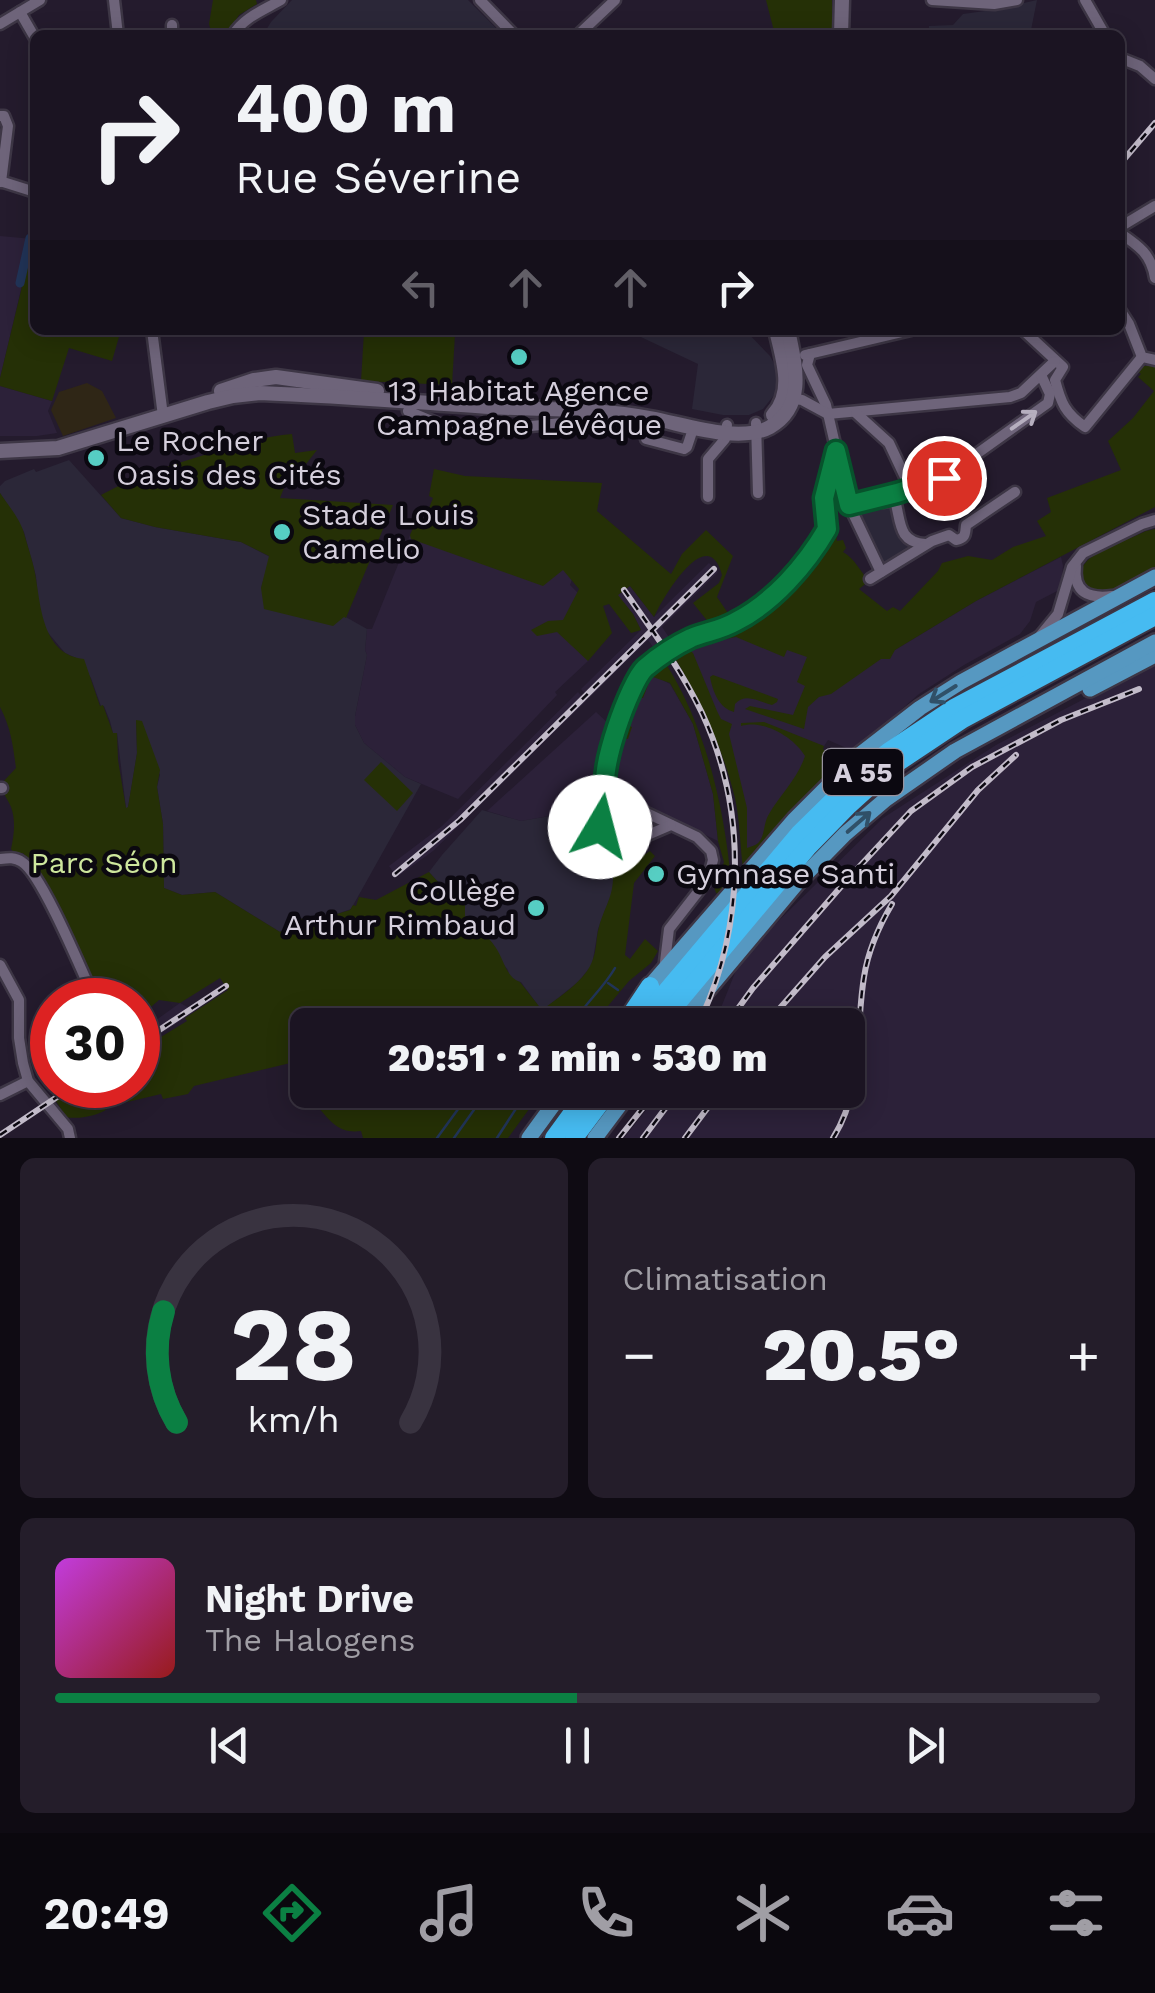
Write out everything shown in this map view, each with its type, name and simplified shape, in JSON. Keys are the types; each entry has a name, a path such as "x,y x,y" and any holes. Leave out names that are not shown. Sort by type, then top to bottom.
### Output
{"highway":[{"name":"A 55","path":"652,1008 798,834 860,774 954,708 1155,601"},
{"name":"A 55","path":"673,1008 808,847 891,767 963,718 1155,616"},
{"path":"635,1008 650,986"},
{"path":"550,1138 552,1127 565,1108"},
{"path":"550,1138 575,1108"},
{"path":"574,1138 596,1108"}],"main road":[{"path":"630,1008 795,819 858,756 961,682 1155,577"},
{"path":"692,1008 797,882 870,812 934,764 1155,642"},
{"path":"1048,701 1091,689 1155,656"},
{"path":"529,1138 551,1108"},
{"path":"595,1138 618,1108"}],"street":[{"path":"0,24 40,0"},
{"path":"114,0 117,30"},
{"path":"238,30 249,18 281,0"},
{"path":"480,0 509,30"},
{"path":"583,30 615,0"},
{"path":"841,30 842,0"},
{"path":"932,0 994,4 1017,0"},
{"path":"1086,0 1103,30"},
{"path":"20,12 30,30"},
{"path":"1126,60 1155,79"},
{"path":"0,116 4,116 8,126 0,181 30,190"},
{"path":"1125,227 1155,206"},
{"path":"1125,234 1145,251 1155,278"},
{"path":"1125,317 1142,356"},
{"path":"153,335 162,413"},
{"path":"778,335 788,358"},
{"path":"408,411 439,424 488,430 621,409 694,426 726,429 773,425 789,402 788,335"},
{"path":"788,358 890,335"},
{"path":"1027,335 1063,368 1055,380 1068,414 1085,427 1142,356"},
{"path":"810,354 807,365 825,412 851,507 881,572"},
{"path":"1142,356 1155,360"},
{"path":"789,402 825,412 856,413 1016,396 1055,361"},
{"path":"851,507 944,478 1048,403 1050,394 1040,376"},
{"path":"162,413 254,380 288,378 385,392 621,409 726,429"},
{"path":"286,394 278,384 288,378"},
{"path":"0,448 54,442 260,392 488,406 559,416 615,418 621,409"},
{"path":"488,406 526,400 556,406 559,416"},
{"path":"488,406 488,430"},
{"path":"856,413 889,444 913,488"},
{"path":"646,439 684,450 694,426"},
{"path":"756,428 758,492"},
{"path":"708,498 708,459 726,439 726,429"},
{"path":"664,971 669,928 708,879 711,852 704,843 606,790 618,722 642,671 676,647 746,616 775,595 798,568 828,526 824,498 836,451"},
{"path":"870,580 926,544 948,535 962,539 966,525 1015,492"},
{"path":"851,507 895,500 905,538 926,544"},
{"path":"1028,646 1058,614 1072,568 1082,553 1155,520"},
{"path":"1077,559 1077,583 1087,594 1100,597 1128,593"},
{"path":"613,797 600,822 613,845 622,846 671,825"},
{"path":"0,860 21,860 30,868 85,978"},
{"path":"679,914 674,930 687,943"},
{"path":"0,965 19,1000 19,1038 28,1081 68,1129 70,1138"},
{"path":"0,1095 28,1081"}],"shaded area":[{"path":"292,0 468,0 498,30 266,30"},
{"path":"1037,0 1031,30 929,30 929,26 953,25 963,14"},
{"path":"0,236 30,239 30,252 0,378"},
{"path":"637,335 750,335 775,365 775,394 763,409 749,415 692,409 698,364"},
{"path":"87,383 102,391 116,418 63,436 51,410 59,392"},
{"path":"0,386 52,401 48,411 57,433 0,436"},
{"path":"69,460 121,518 241,542 270,557 261,588 344,616 367,629 367,655 355,725 364,743 405,777 421,784 351,909 300,919 280,932 215,892 182,895 164,888 163,824 157,787 160,775 136,721 137,753 126,808 117,733 113,733 91,678 45,629 24,532 0,493 5,481"},
{"path":"890,504 898,523 897,534 915,549 882,567 860,511"},
{"path":"410,535 412,539 576,568 570,585 580,595 588,661 458,799 405,777 364,743 355,725 367,655 367,629 372,629"},
{"path":"1061,557 1061,589 1036,602 1030,621 1020,634 919,694 855,750 828,740 822,749 832,759 744,867 744,800 685,647 779,613 895,650 976,601"},
{"path":"709,563 718,572 662,627 674,645 659,655 648,640 589,698 581,689 641,630 617,595 630,586 654,617"},
{"path":"1155,662 1155,1138 624,1138 648,1108 865,1108 865,1008 721,1008 741,958 883,818 996,745"},
{"path":"653,675 670,684 693,724 713,794 718,841 608,788 624,712"},
{"path":"578,692 586,701 433,851 397,877 389,866 442,826"},
{"path":"596,712 612,732 602,807 521,821 487,811"},
{"name":"Collège Arthur Rimbaud","path":"482,810 521,821 579,811 618,869 613,872 613,890 598,929 592,965 578,982 546,1008 540,1008 521,982 509,976 465,916 465,902 448,893 429,872"},
{"path":"180,1003 195,1011 160,1034 160,1017"}],"green space":[{"path":"213,0 256,0 257,4 239,15 229,30 211,30"},
{"path":"766,0 832,0 833,30 774,30"},
{"path":"30,254 30,335 120,335 112,361 69,348 52,401 0,386"},
{"path":"364,335 455,335 452,385 361,381"},
{"path":"1143,366 1155,366 1155,507 976,601 895,650 890,659 881,659 831,694 819,697 808,707 804,729 745,709 750,706 793,715 805,686 797,682 807,657 787,650 784,657 736,637 694,645 691,642 745,624 776,600 830,536 835,521 837,541 843,540 846,548 843,552 869,581 859,589 887,611 893,607 900,611 942,563 968,556 992,560 1013,547 1046,536 1037,521 1051,512 1047,498 1121,470 1108,441 1154,391 1138,377 1141,374 1137,371"},
{"name":"Stade Louis Camelio","path":"292,434 295,453 317,450 306,464 294,470 280,498 393,505 346,618 333,626 264,609 261,588 269,556 241,542 121,518 101,495 185,461"},
{"path":"434,469 465,476 602,483 597,511 671,574 682,554 706,530 733,556 717,597 732,619 713,628 693,603 719,583 722,575 715,560 707,556 686,568 654,617 630,586 618,595 641,630 631,633 609,604 603,606 612,633 588,661 557,632 537,636 531,630 548,621 563,620 579,589 563,570 543,586 411,539 417,519 425,518 433,498 429,496"},
{"name":"Parc Séon","path":"0,493 24,533 47,629 60,649 84,659 100,706 103,705 113,733 117,733 126,808 137,753 136,720 142,721 160,770 157,787 163,824 164,888 182,895 215,892 280,932 300,919 350,910 359,897 376,900 429,872 448,893 465,903 465,916 493,943 508,972 540,1008 290,1008 290,1063 194,1086 188,1094 163,1099 160,1038 228,990 220,978 180,1003 160,1000 160,978 89,978 46,882 23,853 11,849 14,818 1,784 16,768 0,707"},
{"path":"1155,529 1155,567 1112,591 1098,592 1082,580 1082,568 1092,557"},
{"path":"685,647 693,653 721,719 732,724 729,734 747,808 747,848 760,841 769,814 805,756 777,731 741,723 764,722 824,746 835,762 833,770 743,869 737,807 724,760 701,705 672,653"},
{"path":"663,659 690,710 717,794 731,881 720,895 713,884 724,862 713,794 693,724 670,683 653,677 650,680 643,698 633,704 628,739 618,736 633,693"},
{"path":"710,677 778,699 777,702 772,705 744,699 735,704 734,712 729,710 715,694"},
{"path":"381,762 413,793 397,811 364,780"},
{"name":"Parc Séon","path":"650,851 655,856 634,883 625,955 630,959 645,939 658,951 651,963 606,1008 545,1008 590,967 611,895 613,872"},
{"name":"Parc Séon","path":"60,1108 108,1108 90,1116 66,1117"},
{"path":"319,1108 530,1108 508,1138 363,1138 361,1131 348,1131"}],"waterway":[{"path":"20,283 30,238"},
{"path":"584,1008 615,968"},
{"path":"608,983 618,990"},
{"path":"437,1138 459,1108"},
{"path":"454,1138 475,1108"},
{"path":"497,1138 516,1108"}],"railway":[{"path":"1125,158 1155,123"},
{"path":"395,874 460,820 714,569"},
{"path":"624,590 694,697 717,751 727,790 735,870 732,910 725,949 705,1008"},
{"path":"738,1008 911,811 972,767 1061,720 1139,689"},
{"path":"780,1008 825,957 891,896 978,790 1016,755"},
{"path":"833,1138 850,1100 854,1080 866,967 892,904"},
{"path":"160,1030 226,986"},
{"path":"0,1135 40,1108"},
{"path":"619,1138 643,1108"},
{"path":"643,1138 666,1108"},
{"path":"685,1138 708,1108"}],"place":[{"name":"13 Habitat Agence Campagne Lévêque","path":"519,357"},
{"name":"Le Rocher Oasis des Cités","path":"96,458"},
{"name":"Stade Louis Camelio","path":"282,532"},
{"name":"Gymnase Santi","path":"656,874"},
{"name":"Collège Arthur Rimbaud","path":"536,908"}],"route":[{"path":"600,827 613,797 606,786 618,722 639,676 684,642 735,622 775,595 827,529 823,507 826,480 836,451 849,505 944,478"}]}
